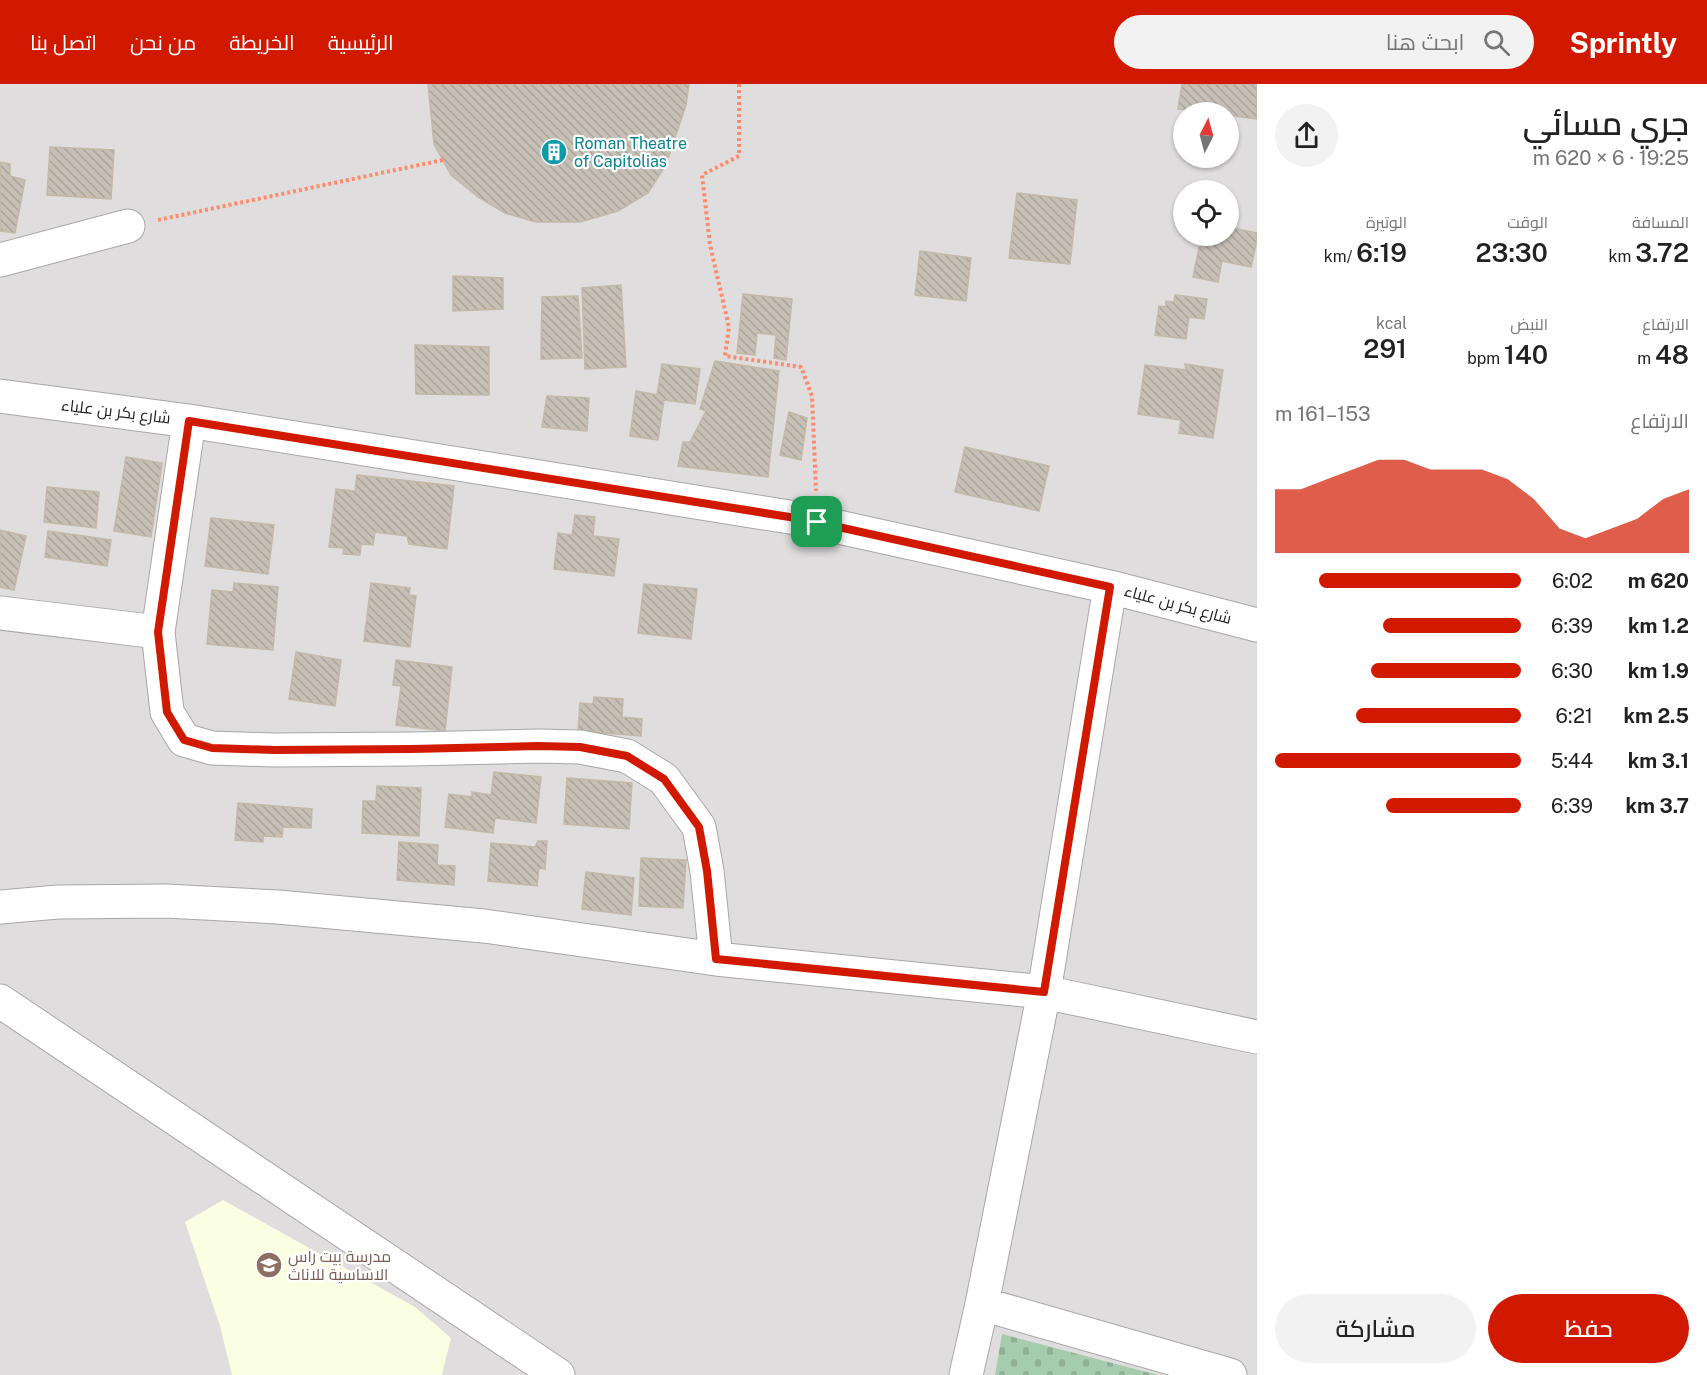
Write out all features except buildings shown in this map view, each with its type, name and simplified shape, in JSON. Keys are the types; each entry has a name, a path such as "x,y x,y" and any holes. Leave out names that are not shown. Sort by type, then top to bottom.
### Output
{"street":[{"path":"0,261 128,226"},
{"name":"شارع بكر بن علياء","path":"0,396 189,421 817,522 1110,587 1257,625"},
{"path":"189,421 158,632 167,712 184,740 212,748 274,750 580,747 627,756 664,779 699,827 707,871 716,959"},
{"path":"966,1375 1044,992 1110,587"},
{"path":"0,613 158,632"},
{"path":"0,907 58,902 165,900 278,907 484,926 716,959 1044,992 1257,1038"},
{"path":"0,1001 558,1375"},
{"path":"982,1304 1230,1375"}],"path":[{"path":"739,84 739,156 702,175 710,245 729,327 725,356 801,368 812,396 817,522"},
{"path":"128,226 442,160"}],"shaded area":[{"path":"0,84 1257,84 1257,1375 0,1375"},
{"name":"مدرسة بيت راس الاساسية للاناث","path":"223,1200 415,1307 451,1338 442,1375 232,1375 220,1326 185,1222"}],"green space":[{"path":"1002,1334 1158,1375 995,1375"}],"place":[{"name":"Roman Theatre of Capitolias","path":"554,152"},
{"name":"مدرسة بيت راس الاساسية للاناث","path":"269,1265"}],"route":[{"path":"189,421 817,522 1110,587 1044,992 716,959 707,871 699,827 664,779 627,756 580,747 538,746 274,750 212,748 184,740 167,712 158,632 189,421"}]}
